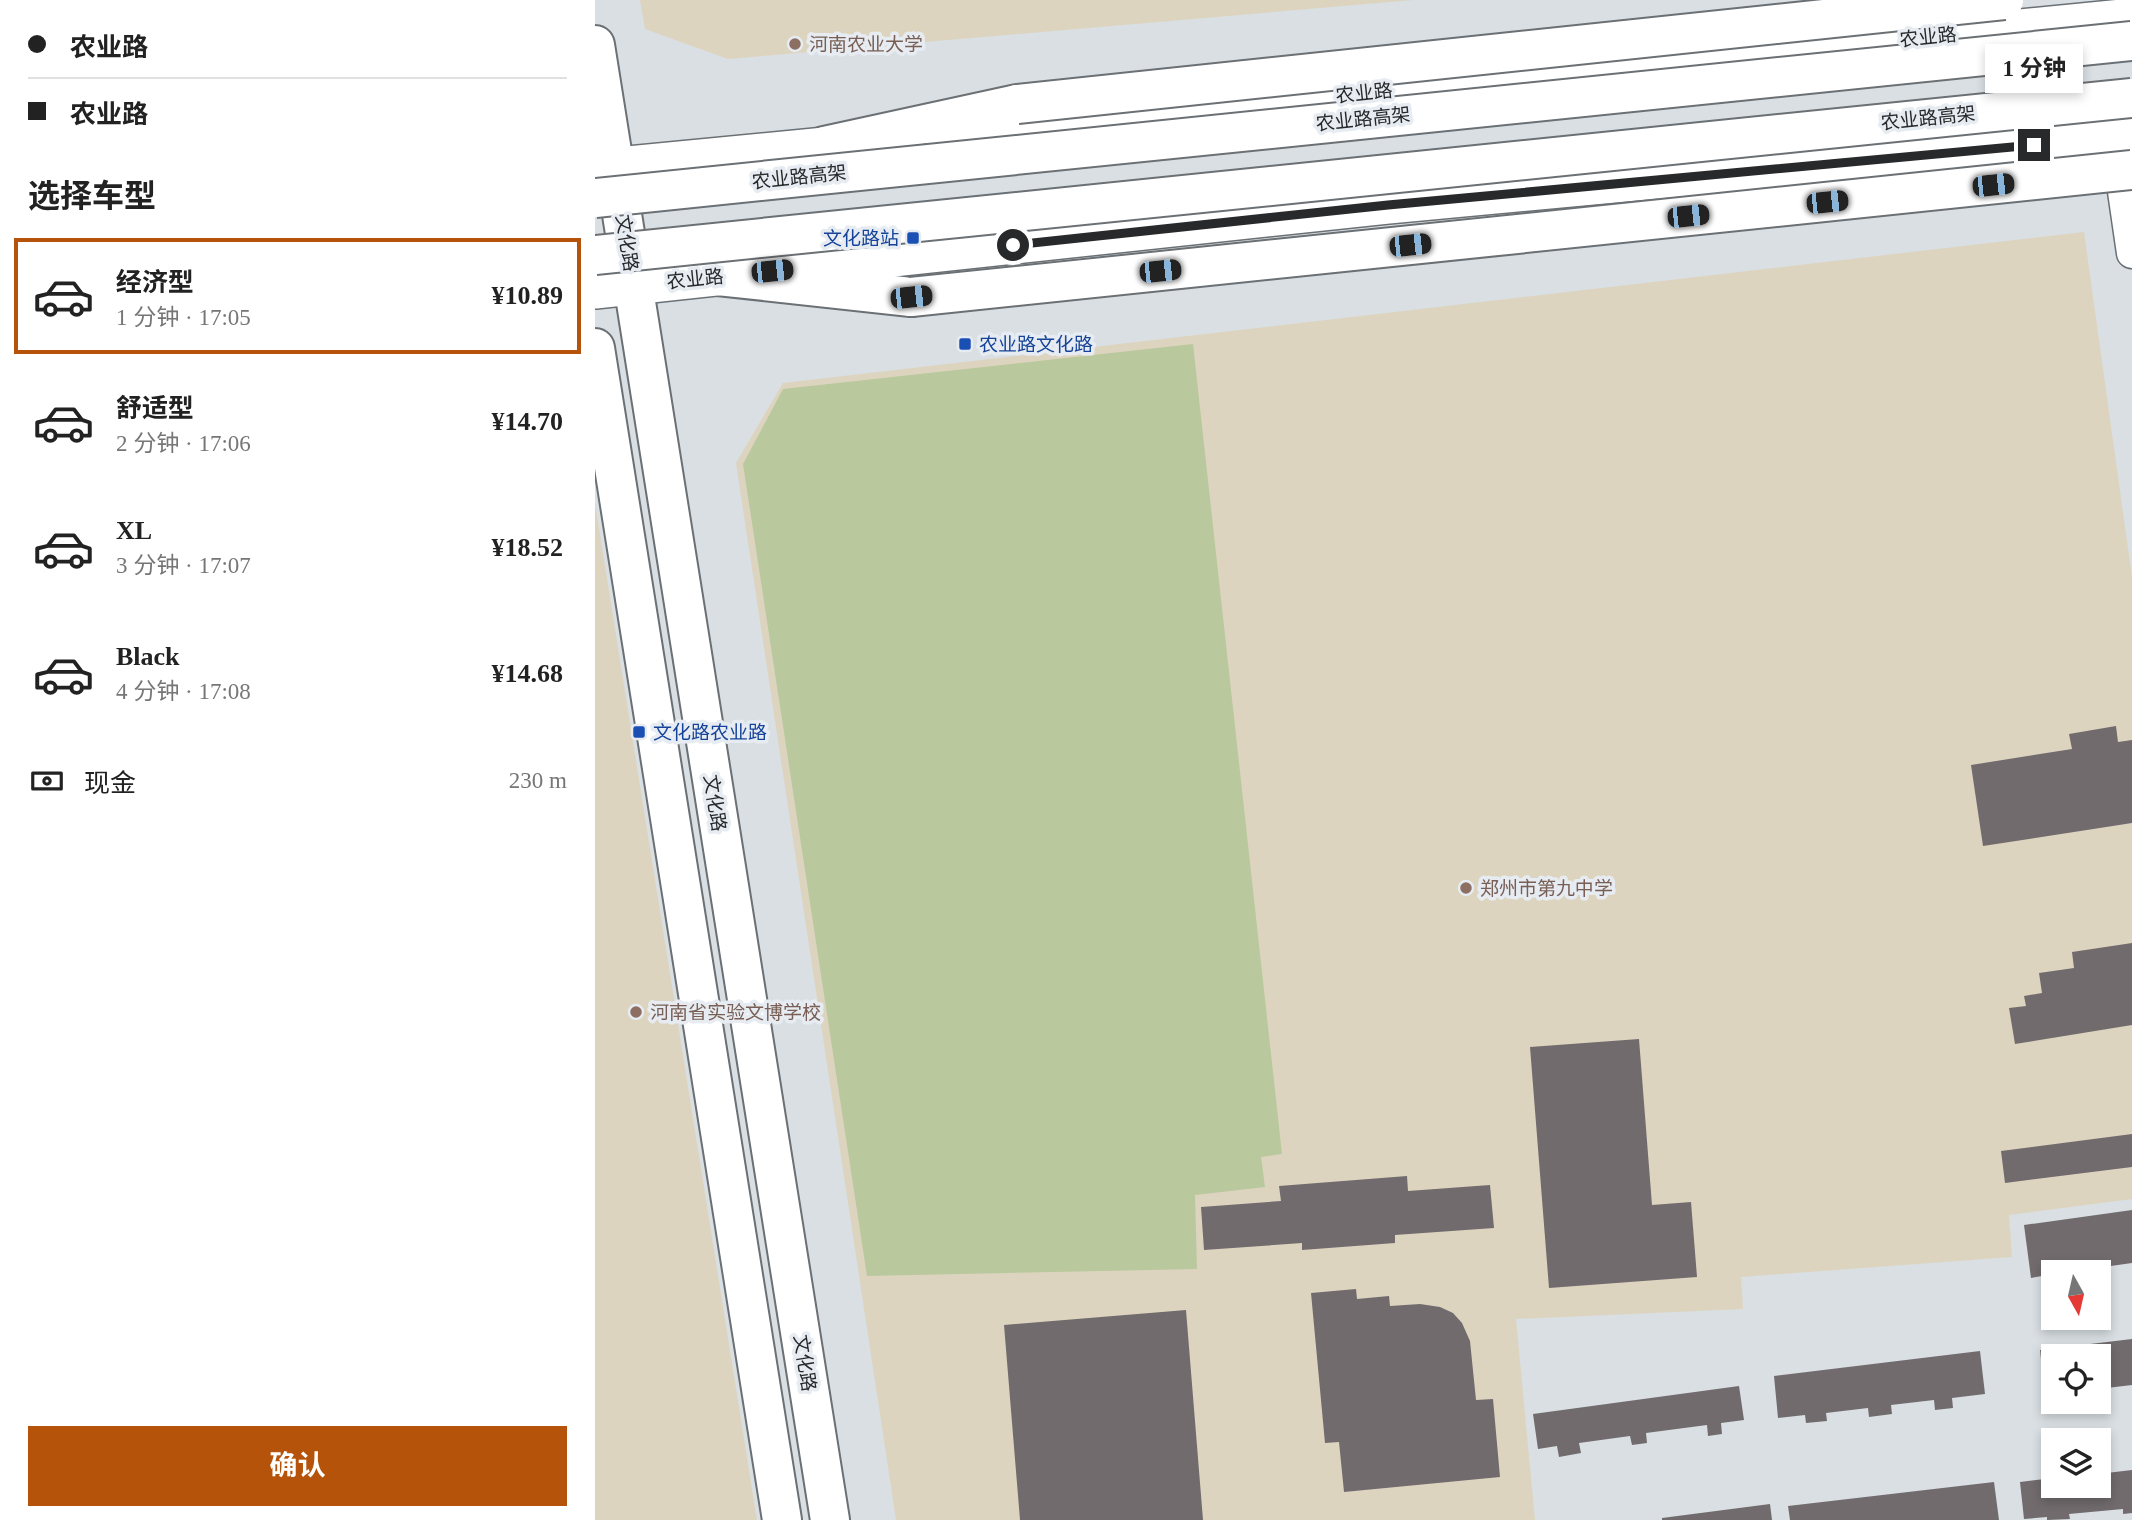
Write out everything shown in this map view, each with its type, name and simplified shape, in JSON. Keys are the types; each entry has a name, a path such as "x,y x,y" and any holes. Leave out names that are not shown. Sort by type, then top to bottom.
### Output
{"main road":[{"path":"824,146 1017,104 2004,0"},
{"name":"农业路高架","path":"601,178 2132,41"},
{"name":"文化路","path":"595,45 601,178 633,285 830,1520"},
{"name":"农业路高架","path":"595,255 2132,98"},
{"path":"718,276 911,297 2126,148"},
{"path":"595,348 782,1520"}],"street":[{"name":"农业路","path":"601,178 824,146 2132,17"},
{"name":"农业路","path":"595,290 1401,204 2126,148"},
{"path":"2126,148 2132,253"}],"shaded area":[{"name":"河南农业大学","path":"640,0 1413,0 728,59 645,29"},
{"name":"郑州市第九中学","path":"2084,232 2132,577 2132,1199 2009,1215 2012,1257 1741,1277 1743,1309 1516,1319 1535,1520 896,1520 736,463 783,383"},
{"name":"河南省实验文博学校","path":"595,503 757,1520 595,1520"}],"green space":[{"path":"1193,344 1282,1154 1261,1157 1265,1187 1195,1195 1197,1269 867,1276 743,464 783,389"}],"building":[{"path":"2116,726 2118,742 2132,740 2132,823 1983,846 1971,765 2072,749 2069,734"},
{"path":"2132,943 2132,1025 2015,1044 2009,1008 2026,1006 2024,996 2042,993 2039,973 2074,968 2072,952"},
{"path":"1639,1039 1652,1205 1691,1202 1697,1277 1549,1288 1530,1047"},
{"path":"2132,1134 2132,1167 2005,1183 2001,1151"},
{"path":"1407,1176 1408,1191 1490,1185 1494,1228 1395,1235 1395,1243 1302,1250 1302,1243 1204,1250 1201,1207 1281,1201 1279,1186"},
{"path":"2132,1210 2132,1263 2111,1266 2111,1260 2041,1260 2041,1276 2031,1278 2024,1225"},
{"path":"1356,1289 1357,1299 1389,1296 1390,1306 1420,1304 1440,1307 1453,1313 1462,1323 1470,1341 1476,1400 1493,1399 1500,1477 1344,1492 1339,1442 1325,1443 1311,1293"},
{"path":"1186,1310 1203,1520 1020,1520 1004,1325"},
{"path":"2132,1339 2132,1385 2111,1387 2111,1344 2090,1344"},
{"path":"1980,1351 1985,1394 1952,1398 1953,1408 1935,1410 1934,1400 1891,1405 1892,1414 1869,1417 1868,1408 1826,1413 1827,1421 1806,1423 1805,1415 1778,1418 1774,1376"},
{"path":"1739,1386 1744,1420 1721,1423 1722,1434 1708,1436 1707,1425 1646,1433 1647,1443 1632,1445 1630,1436 1579,1443 1581,1453 1559,1457 1557,1446 1538,1449 1533,1414"},
{"path":"2132,1470 2132,1513 2123,1514 2123,1509 2069,1514 2070,1519 2024,1519 2020,1482 2041,1479 2041,1498 2111,1498 2111,1472"},
{"path":"1994,1482 1999,1520 1790,1520 1788,1506"},
{"path":"1770,1504 1772,1520 1662,1520 1662,1518"}],"place":[{"name":"河南农业大学","path":"795,44"},
{"name":"文化路站","path":"913,238"},
{"name":"农业路文化路","path":"965,344"},
{"name":"文化路农业路","path":"639,732"},
{"name":"郑州市第九中学","path":"1466,888"},
{"name":"河南省实验文博学校","path":"636,1012"}],"route":[{"path":"1013,245 1388,205 2034,145"}]}
